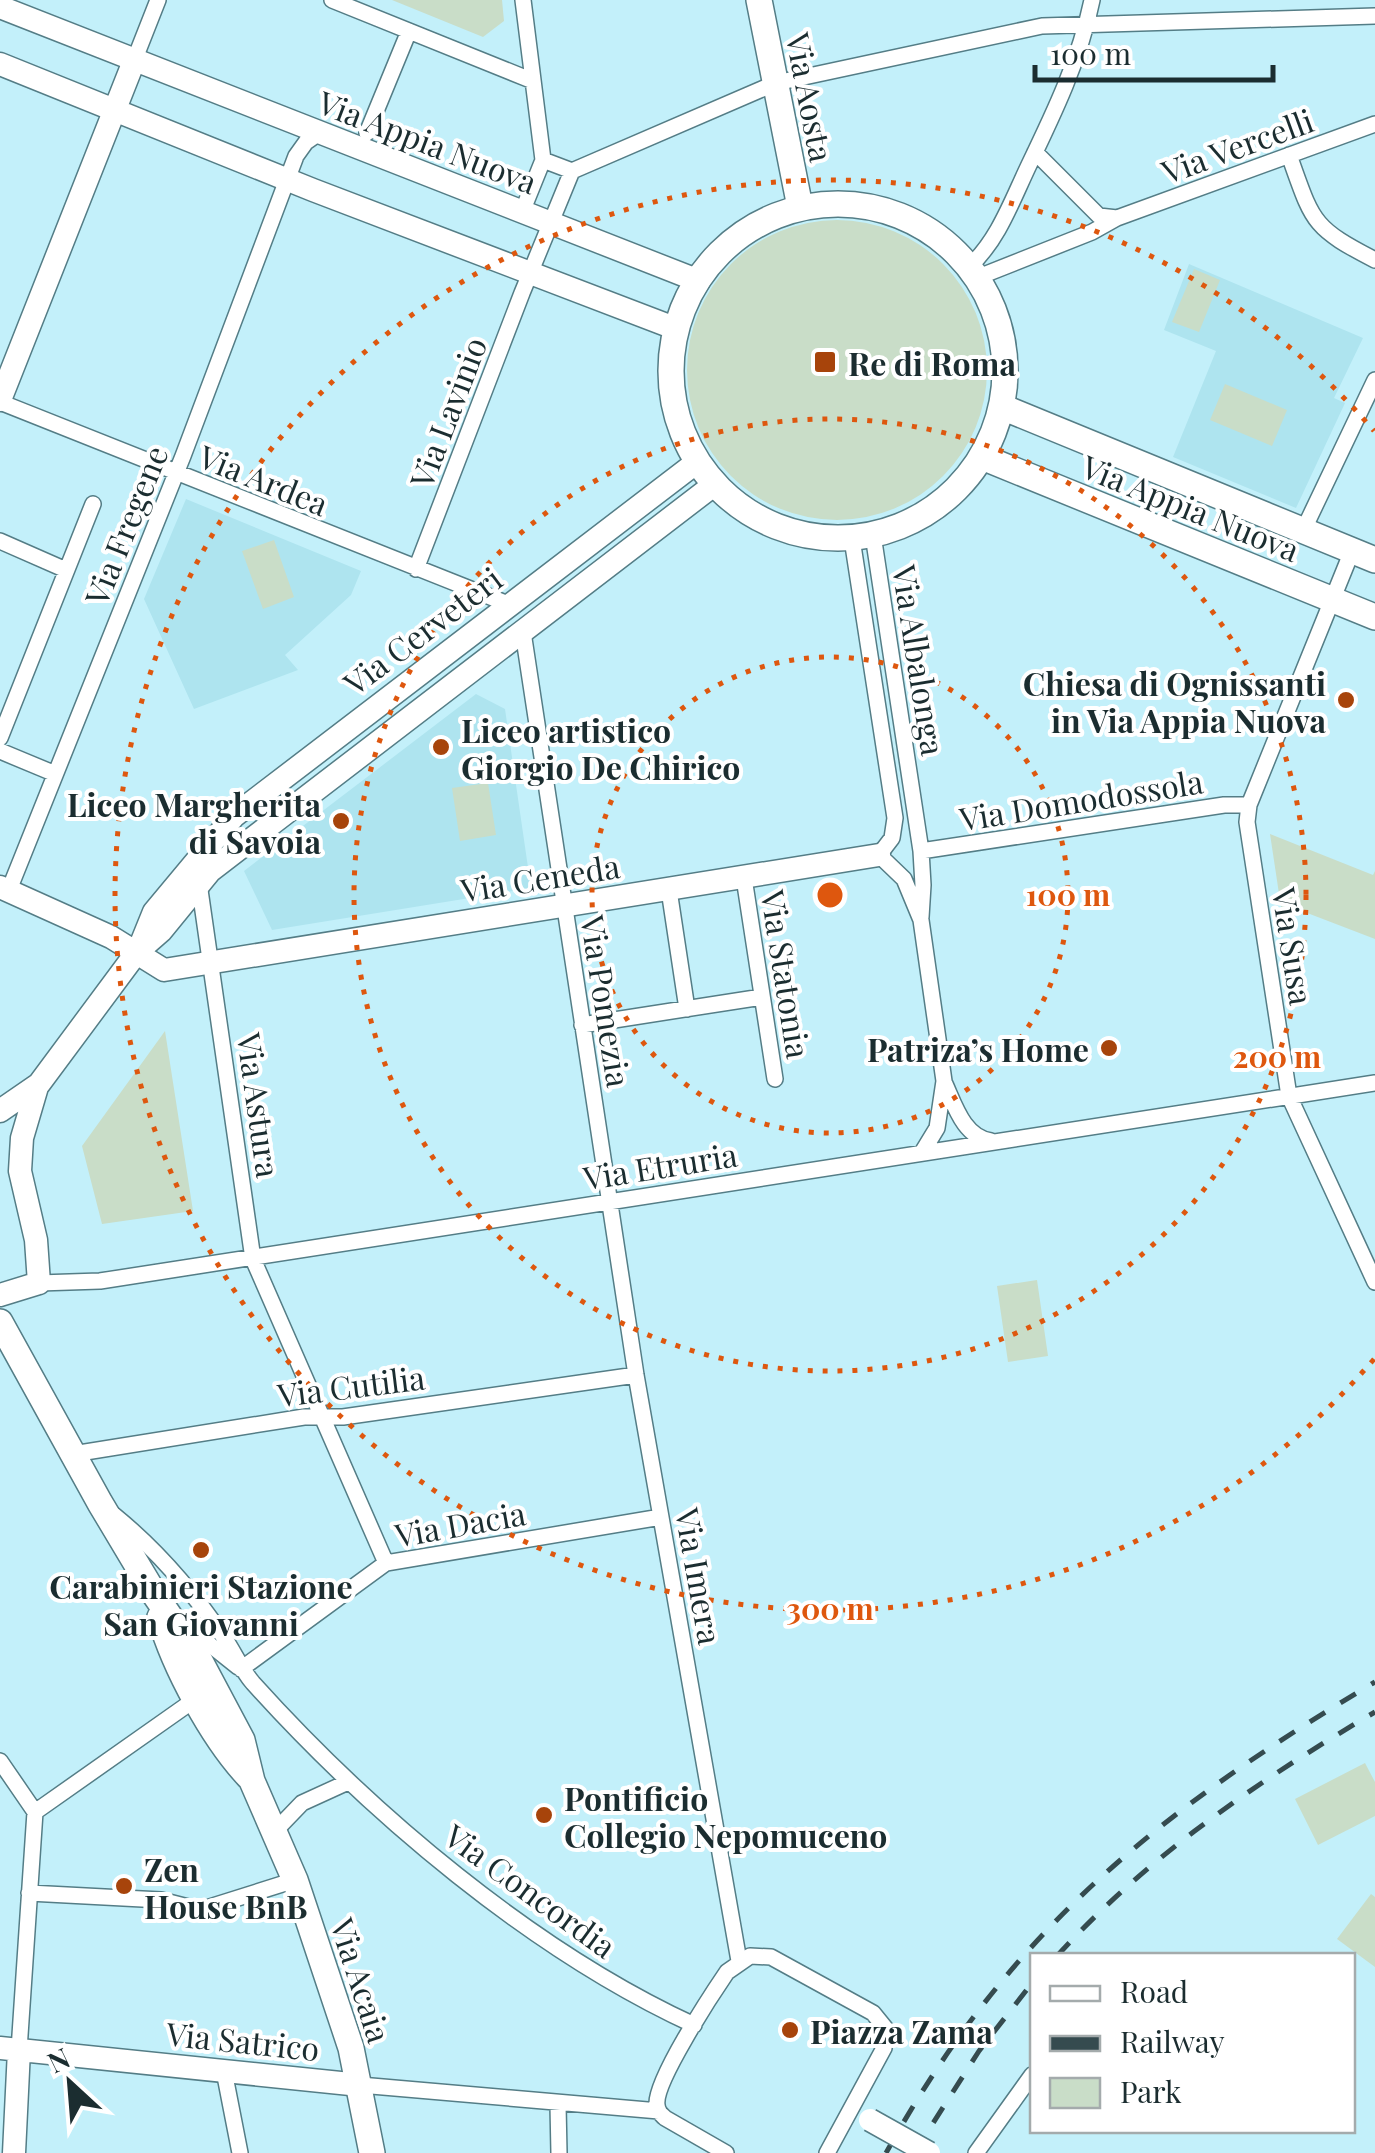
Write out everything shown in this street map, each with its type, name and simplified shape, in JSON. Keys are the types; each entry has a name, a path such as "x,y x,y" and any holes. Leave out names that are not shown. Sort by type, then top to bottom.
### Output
{"main road":[{"name":"Via Aosta","path":"758,0 800,207"},
{"name":"Via Appia Nuova","path":"8,6 134,60 699,281"},
{"path":"0,400 134,60"},
{"path":"0,64 529,274 677,328"},
{"path":"839,204 889,212 934,234 956,251 972,272 993,312 1004,346 1002,406 982,457 962,484 935,506 900,526 862,537 808,536 771,525 746,511 696,462 680,428 673,400 670,376 677,328 699,281 744,232 800,207 839,204"},
{"name":"Via Appia Nuova","path":"1002,406 1363,556"},
{"name":"Via Appia Nuova","path":"982,457 1375,616"},
{"name":"Via Cerveteri","path":"137,952 154,912 215,835 252,800 696,462"},
{"name":"Via Cerveteri","path":"137,952 161,931 199,884 236,852 715,484"},
{"name":"Via Ceneda","path":"4,888 96,929 164,970 878,854"},
{"path":"0,1128 137,952"},
{"path":"14,1110 21,1143 21,1182 36,1240 38,1284"},
{"path":"0,1160 21,1182"},
{"path":"0,1274 38,1284"},
{"path":"0,1296 38,1284"},
{"path":"0,1322 100,1503 199,1659 246,1750 252,1781"},
{"path":"155,1595 172,1652 227,1752 252,1781"},
{"name":"Via Acaia","path":"252,1781 294,1880 360,2085 372,2153"},
{"path":"9,2049 14,2153"},
{"name":"Via Satrico","path":"9,2049 360,2085"},
{"path":"861,2114 929,2153"}],"street":[{"path":"134,60 158,0"},
{"path":"332,0 533,81"},
{"path":"522,0 543,160 522,212"},
{"path":"972,272 993,239 1062,96 1092,0"},
{"path":"543,160 572,171 776,82 1042,26 1375,16"},
{"path":"367,133 409,31"},
{"name":"Via Vercelli","path":"972,272 1092,232 1117,218 1375,124"},
{"name":"Via Fregene","path":"4,888 176,473 299,151 318,132"},
{"path":"1035,152 1099,216 1117,218"},
{"path":"1289,155 1320,227 1375,260"},
{"name":"Via Lavinio","path":"416,569 572,171"},
{"path":"1303,531 1375,380"},
{"name":"Via Ardea","path":"0,400 508,604"},
{"path":"0,738 93,504"},
{"name":"Via Albalonga","path":"862,537 896,818 921,851"},
{"name":"Via Albalonga","path":"862,537 921,851 924,893 920,920"},
{"path":"0,542 66,570"},
{"path":"1249,804 1332,600 1363,556"},
{"name":"Via Pomezia","path":"523,632 611,1201"},
{"path":"471,633 490,657"},
{"path":"0,751 53,773"},
{"name":"Via Domodossola","path":"921,851 1249,804"},
{"name":"Via Susa","path":"1249,804 1247,826 1290,1096 1375,1282"},
{"path":"878,854 894,834 896,818"},
{"path":"215,835 222,848 236,852"},
{"name":"Via Albalonga","path":"878,854 904,879 920,920 944,1081 938,1128 923,1151"},
{"name":"Via Statonia","path":"744,878 776,1079"},
{"name":"Via Astura","path":"199,884 253,1256 265,1292 386,1563"},
{"path":"669,890 687,1009"},
{"path":"582,1025 762,997"},
{"name":"Via Albalonga","path":"944,1081 965,1125 980,1139 994,1141"},
{"name":"Via Etruria","path":"38,1284 100,1281 1375,1083"},
{"name":"Via Imera","path":"611,1201 636,1375 738,1961"},
{"name":"Via Cutilia","path":"73,1454 304,1417 321,1418 636,1375"},
{"path":"100,1503 161,1558 222,1635 241,1669"},
{"name":"Via Dacia","path":"241,1669 386,1563 661,1516"},
{"path":"155,1595 210,1648 241,1669"},
{"name":"Via Concordia","path":"241,1669 348,1782 439,1860 615,1984 694,2025"},
{"path":"35,1812 197,1698"},
{"path":"0,1761 35,1812 9,2049"},
{"path":"276,1831 302,1802 348,1782"},
{"path":"29,1893 149,1899 200,1910 294,1880"},
{"path":"726,2153 658,2111 660,2090 722,1980 738,1961 756,1955 778,1960 881,2020 886,2029 884,2048 861,2114 827,2153"},
{"path":"224,2072 240,2153"},
{"path":"976,2153 1030,2079"},
{"name":"Via Satrico","path":"360,2085 658,2111"},
{"path":"558,2104 559,2153"}],"shaded area":[{"path":"1189,264 1363,338 1334,398 1345,403 1296,508 1173,457 1216,351 1164,330"},
{"path":"186,499 361,571 351,595 285,655 298,670 194,709 144,599"},
{"path":"476,694 505,709 531,888 272,930 244,871"}],"green space":[{"path":"392,0 502,0 504,21 483,37"},
{"path":"837,220 895,231 943,264 976,312 987,370 976,428 943,476 895,509 837,520 779,509 731,476 698,428 687,370 698,312 731,264 779,231"},
{"path":"1194,269 1220,280 1199,332 1172,322"},
{"path":"1225,384 1287,410 1272,446 1210,420"},
{"path":"274,540 294,597 263,609 242,551"},
{"path":"488,783 496,835 460,841 452,788"},
{"path":"1270,834 1373,875 1375,871 1375,939 1289,906 1281,907"},
{"path":"165,1031 193,1211 102,1224 82,1146"},
{"path":"1037,1280 1048,1356 1008,1362 997,1286"},
{"path":"1365,1763 1375,1782 1375,1816 1318,1845 1295,1799"},
{"path":"1371,1894 1375,1897 1375,1967 1337,1939"}],"railway":[{"path":"886,2153 934,2074 984,2003 1038,1940 1096,1882 1158,1828 1225,1778 1375,1682"},
{"path":"1060,1953 1129,1885 1207,1822 1375,1712"},
{"path":"914,2153 979,2051 1030,1986"}],"place":[{"name":"Re di Roma","path":"825,362"},
{"name":"Chiesa di Ognissanti in Via Appia Nuova","path":"1346,700"},
{"name":"Liceo artistico Giorgio De Chirico","path":"441,747"},
{"name":"Liceo Margherita di Savoia","path":"341,821"},
{"name":"Patriza’s Home","path":"1109,1048"},
{"name":"Carabinieri Stazione San Giovanni","path":"201,1550"},
{"name":"Pontificio Collegio Nepomuceno","path":"544,1815"},
{"name":"Zen House BnB","path":"124,1886"},
{"name":"Piazza Zama","path":"790,2030"}]}
